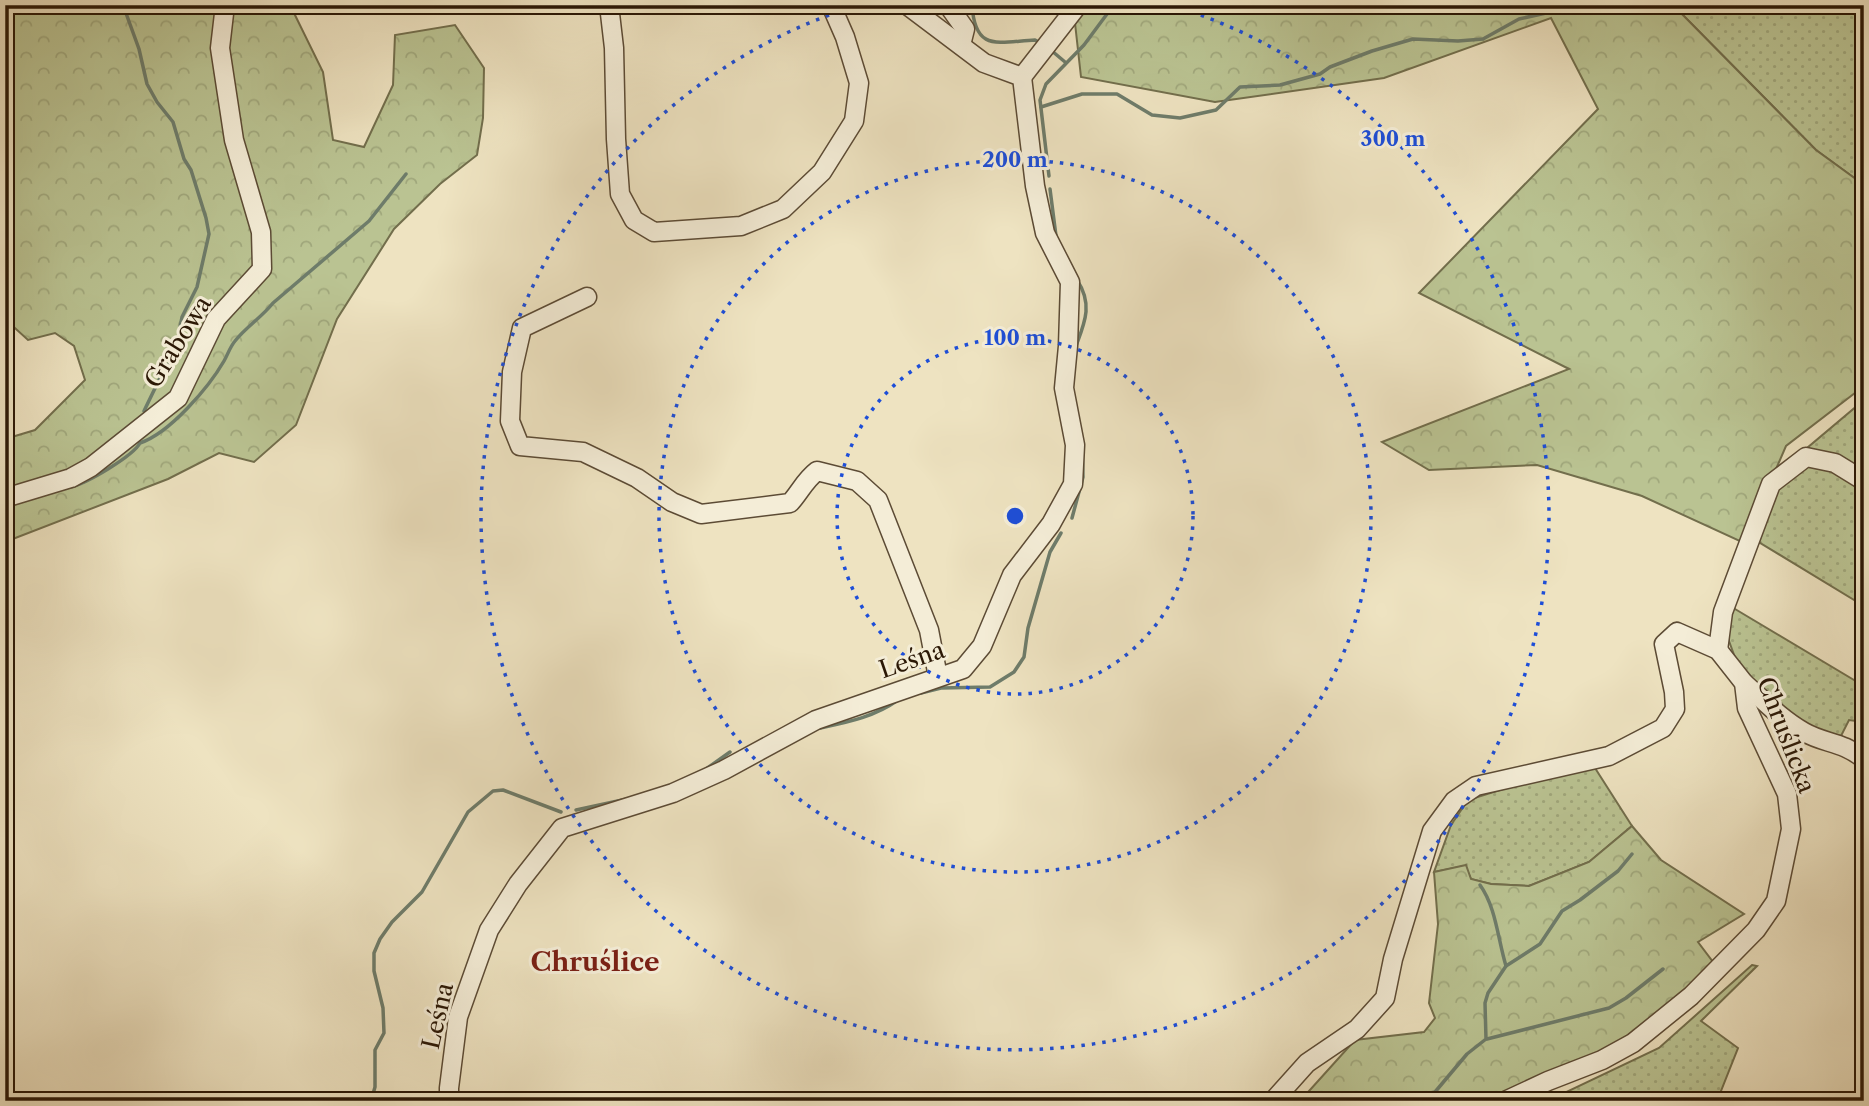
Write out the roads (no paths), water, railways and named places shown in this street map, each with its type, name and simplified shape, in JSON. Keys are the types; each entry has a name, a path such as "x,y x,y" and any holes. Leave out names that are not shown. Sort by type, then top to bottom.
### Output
{"street":[{"name":"Grabowa","path":"5,498 71,478 91,467 178,398 216,319 262,269 261,232 234,140 220,48 225,5"},
{"path":"609,5 614,48 620,194 634,220 654,232 741,226 783,209 822,172 854,121 859,83 845,37 831,5"},
{"path":"907,5 984,63 1017,74 1078,5"},
{"path":"948,5 965,29 961,46"},
{"name":"Leśna","path":"449,1101 458,1017 489,930 518,884 562,828 673,793 724,770 816,720 963,669 982,646 1012,575 1051,524 1073,484 1075,445 1064,388 1070,282 1045,233 1017,74"},
{"path":"587,297 522,328 512,372 510,421 520,446 583,452 637,478 672,502 701,514 790,503 806,479 817,471 857,481 878,500 929,630 938,677"},
{"path":"1718,650 1723,612 1771,484 1806,457 1835,463 1861,479"},
{"name":"Chruślicka","path":"1273,1101 1307,1063 1357,1029 1385,998 1392,960 1432,831 1454,801 1476,786 1609,756 1663,728 1675,709 1664,644 1677,632 1718,650 1744,683 1747,708 1787,794 1791,829 1776,901 1756,930 1691,996 1633,1043 1602,1060 1505,1101"},
{"path":"1744,683 1781,716 1806,733 1847,746 1864,759"}],"waterway":[{"path":"123,5 139,49 147,84 173,122 184,159 191,170 209,234 197,287 182,317 175,354 144,411"},
{"path":"972,5 978,31 990,41 1035,40 1040,43"},
{"path":"1049,176 1040,100 1046,84 1084,45 1107,14 1108,5"},
{"path":"1041,107 1082,94 1117,94 1152,115 1180,118 1216,110 1240,87 1280,85 1320,74 1330,67 1372,51 1413,39 1483,39 1519,19 1582,5"},
{"path":"1052,51 1065,62"},
{"path":"70,487 108,469 140,443 152,438 176,420 209,383 239,336 273,303 369,221 406,174"},
{"path":"1050,189 1056,236"},
{"path":"1076,346 1086,313 1085,297 1077,280"},
{"path":"1072,518 1083,477 1082,442"},
{"path":"921,693 941,688 990,687 1014,672 1024,657 1028,628 1050,552 1061,533"},
{"path":"820,728 870,715 898,700"},
{"path":"706,769 730,752"},
{"path":"371,1101 375,1087 375,1050 384,1033 383,1008 374,971 374,953 380,939 392,922 422,892 468,812 493,791 503,790 561,812"},
{"path":"576,810 627,799"},
{"path":"1393,1101 1435,1092 1467,1054 1486,1039 1485,1003 1488,993 1506,966 1540,944 1562,911 1618,871 1632,854"},
{"path":"1480,885 1493,913 1506,966"},
{"path":"1487,1039 1609,1008 1663,969"}],"district":[{"name":"Chruślice","path":"595,962"}]}
